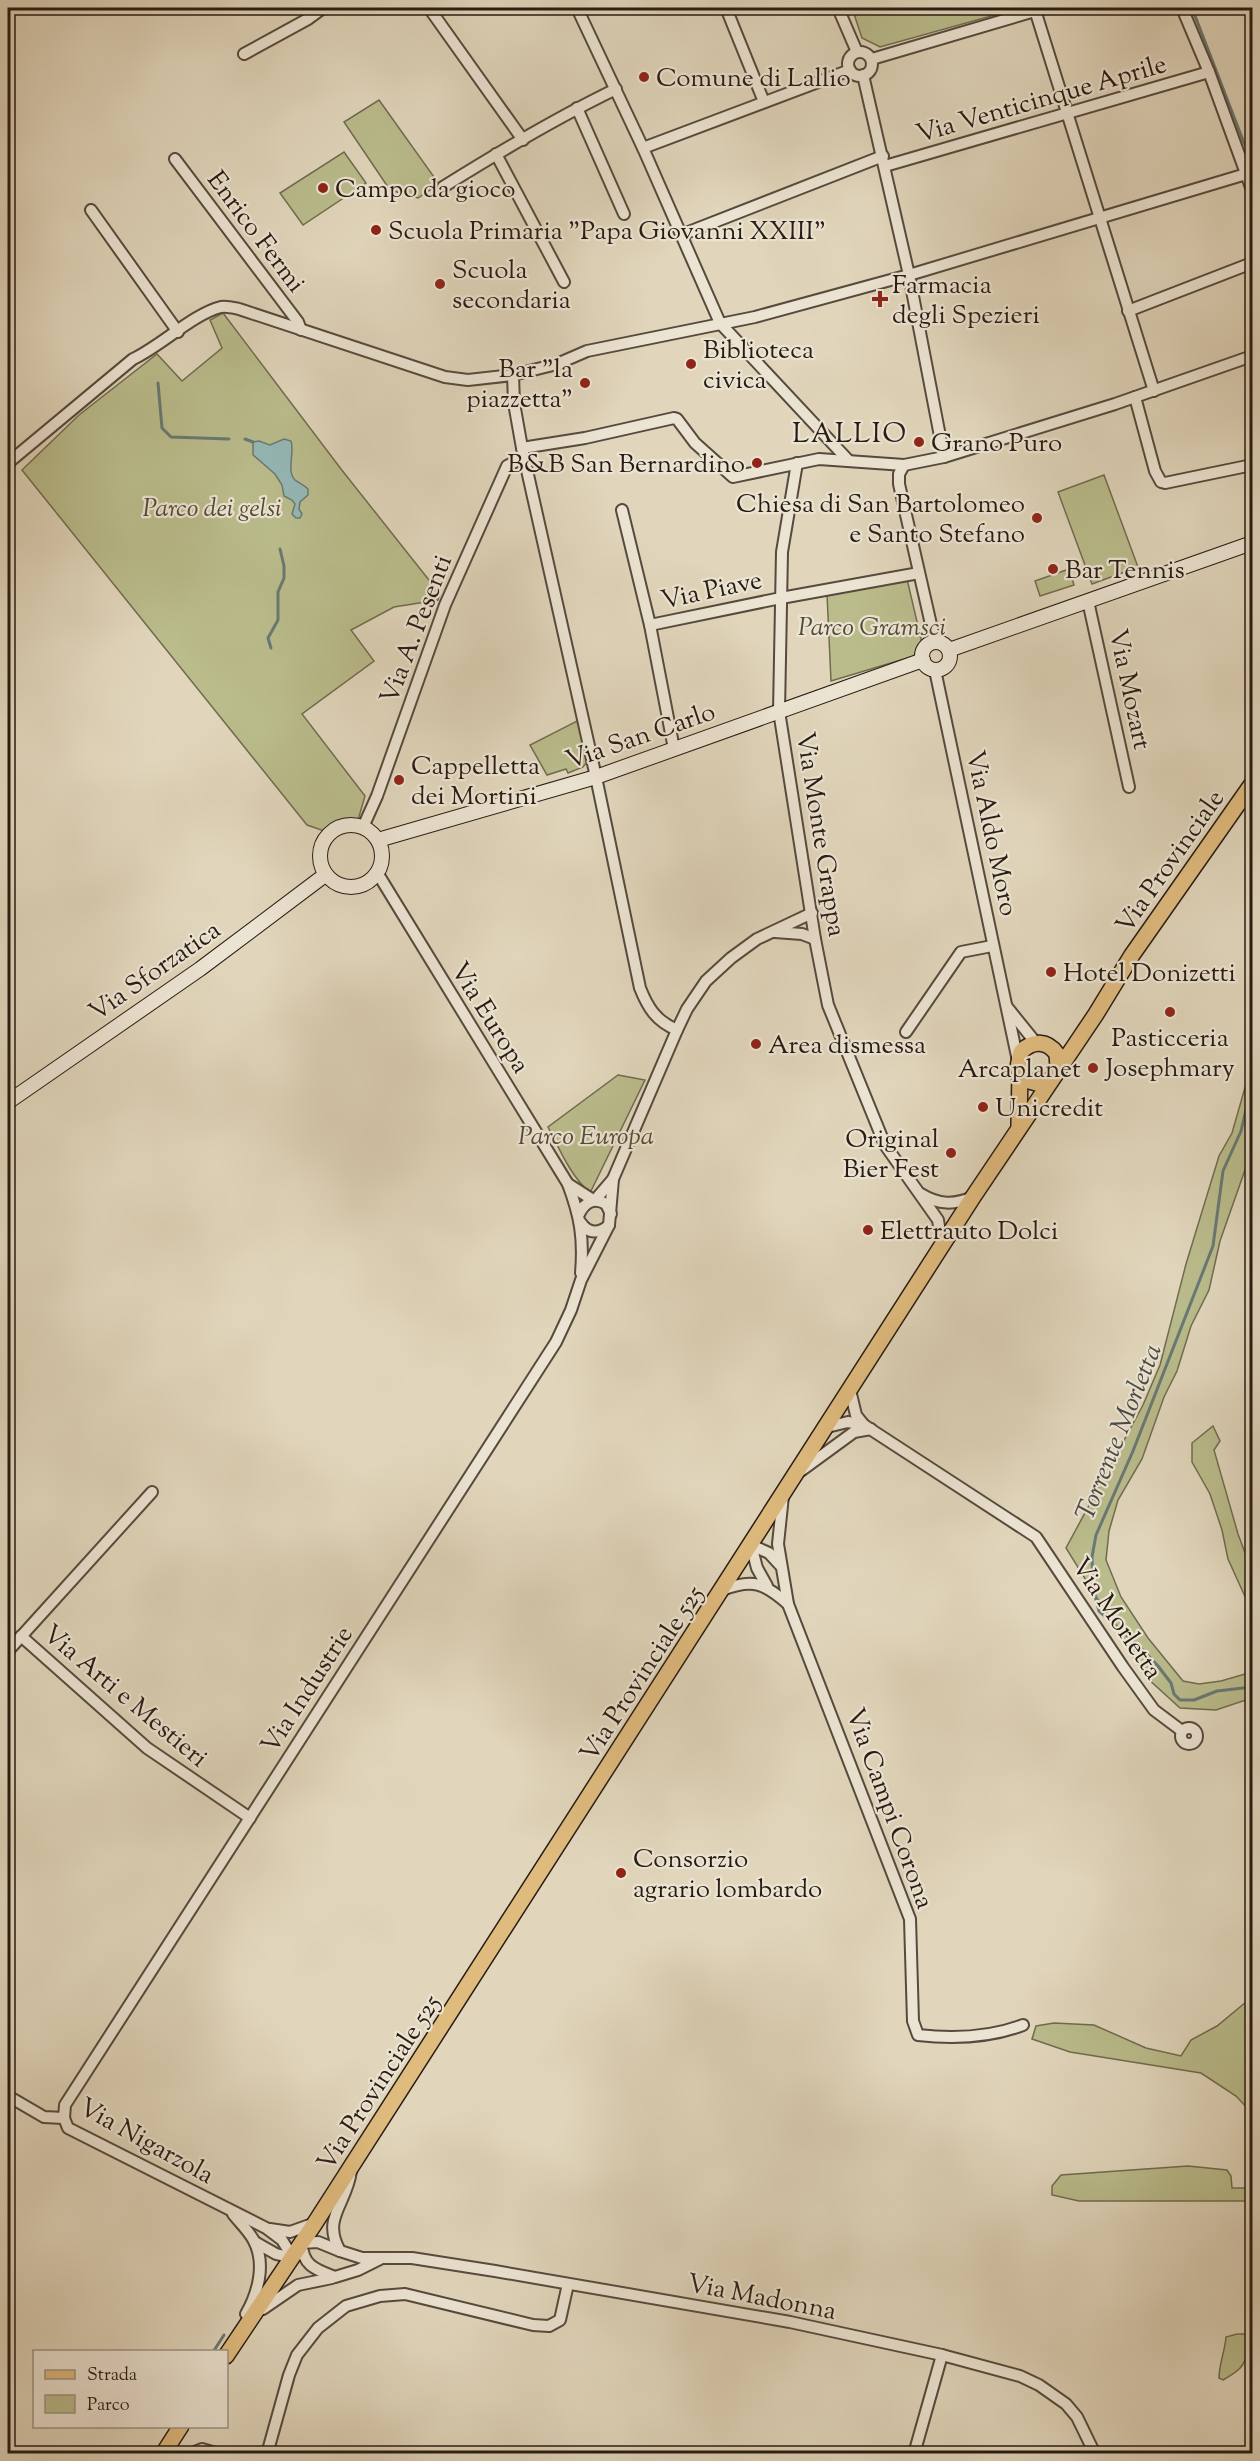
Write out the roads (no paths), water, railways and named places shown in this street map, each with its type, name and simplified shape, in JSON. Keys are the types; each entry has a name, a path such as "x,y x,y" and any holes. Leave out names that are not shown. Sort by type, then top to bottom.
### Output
{"main road":[{"name":"Via Provinciale","path":"1107,997 1132,955 1252,784"},
{"name":"Via Provinciale 525","path":"228,2353 315,2223 973,1197 1107,997"},
{"path":"1018,1128 1019,1068 1023,1050 1042,1044 1065,1041 1086,1030"},
{"path":"1019,1068 1026,1080 1035,1083 1045,1083 1055,1074 1058,1056 1042,1044"},
{"path":"163,2454 180,2428"}],"street":[{"path":"244,54 308,19 323,8"},
{"path":"429,8 523,140"},
{"path":"577,8 643,148 720,323 848,460"},
{"path":"726,8 764,102"},
{"path":"838,8 856,52"},
{"path":"1182,8 1209,72 1252,190"},
{"path":"872,59 1040,9 1067,113 1154,391"},
{"path":"850,70 850,57 856,52 864,52 872,59"},
{"path":"850,70 856,75 864,75 870,70 872,59"},
{"path":"643,148 850,70"},
{"name":"Via Venticinque Aprile","path":"681,235 884,161 1067,113 1209,72"},
{"path":"864,75 909,275 944,457"},
{"path":"443,188 496,154 577,108 616,89"},
{"path":"577,108 624,214"},
{"path":"496,154 564,282"},
{"name":"Enrico Fermi","path":"175,159 298,322 301,330"},
{"path":"8,463 132,359 152,350 210,312 223,307 240,309 445,377 468,380 513,375 556,364 587,351 755,317 909,275 1246,174"},
{"path":"91,210 178,332"},
{"path":"1128,311 1252,263"},
{"path":"523,452 674,418 695,443 733,477 819,459 904,465 944,457 1154,391 1252,356"},
{"path":"513,375 514,403 523,452 596,777 640,988 648,1007 663,1024 676,1030"},
{"path":"1135,397 1157,478 1161,482 1252,465"},
{"name":"Via A. Pesenti","path":"363,827 377,796 446,605 507,466 523,452"},
{"name":"Via Monte Grappa","path":"797,463 782,552 779,711 815,939 828,1005 885,1145 918,1192"},
{"path":"904,465 899,474 899,484 935,642"},
{"name":"Via Piave","path":"622,510 650,625 674,749"},
{"path":"949,650 1252,543"},
{"name":"Via Piave","path":"650,625 918,573"},
{"name":"Via Mozart","path":"1088,601 1129,787"},
{"path":"935,642 944,644 949,650 950,660 944,668 935,670 927,667 923,660 923,652 928,645 935,642"},
{"name":"Via San Carlo","path":"378,840 596,777 923,660"},
{"name":"Via Aldo Moro","path":"935,670 1019,1068"},
{"path":"346,825 363,827 378,840 382,852 382,863 378,873 364,885 353,888 343,887 325,875 319,858 323,841 330,832 346,825"},
{"name":"Via Europa","path":"378,873 568,1184 580,1218"},
{"name":"Via Sforzatica","path":"8,1102 200,969 325,875"},
{"name":"Via Industrie","path":"64,2118 66,2104 556,1342 571,1310 581,1280 610,1221 613,1179 687,1009 706,981 748,945 812,913"},
{"path":"774,932 802,934 815,939"},
{"path":"906,1032 961,952 992,946"},
{"name":"Via Aldo Moro","path":"1005,1005 1042,1044"},
{"name":"Via Industrie","path":"581,1280 584,1248 580,1218 585,1204 594,1200 613,1179"},
{"name":"Via Europa","path":"568,1184 594,1200"},
{"path":"918,1192 929,1199 947,1203 960,1202 973,1197"},
{"path":"918,1192 938,1220 942,1247"},
{"path":"580,1218 584,1228 593,1232 600,1232 610,1221 606,1204 594,1200"},
{"path":"850,1390 856,1415 868,1427"},
{"path":"827,1427 848,1422 868,1427"},
{"path":"797,1474 840,1440 868,1427"},
{"name":"Via Morletta","path":"868,1427 1036,1537 1154,1710 1182,1731"},
{"path":"21,1636 152,1492"},
{"name":"Via Campi Corona","path":"783,1496 778,1544 788,1604 910,1919 913,2021 918,2035 959,2037 1000,2033 1023,2025"},
{"path":"751,1545 774,1557 782,1568"},
{"name":"Via Campi Corona","path":"751,1545 757,1568 767,1586 788,1604"},
{"path":"722,1590 747,1583 767,1586"},
{"name":"Via Arti e Mestieri","path":"8,1651 21,1636 147,1748 250,1818"},
{"name":"Via Nigarzola","path":"8,2096 44,2117 64,2118 68,2128 266,2228 282,2240 292,2258"},
{"path":"340,2251 333,2237 332,2225 347,2192 351,2167"},
{"name":"Via Nigarzola","path":"231,2212 255,2242 273,2253 292,2258"},
{"name":"Via Nigarzola","path":"266,2228 290,2232 315,2223"},
{"name":"Via Nigarzola","path":"236,2342 259,2283 260,2268 255,2242"},
{"name":"Via Madonna","path":"302,2243 318,2242 362,2258 430,2261 790,2322 942,2355 1020,2376 1039,2385 1066,2404 1077,2417 1095,2454"},
{"path":"302,2243 307,2263 335,2277"},
{"name":"Via Madonna","path":"251,2319 289,2289 358,2270 383,2258"},
{"path":"267,2454 297,2355 318,2328 341,2309 374,2297 405,2294 533,2325 549,2326 560,2319 568,2284"},
{"path":"914,2454 942,2355"},
{"path":"190,2454 202,2449 219,2454"}],"water":[{"path":"284,439 291,441 292,445 292,476 308,489 308,495 300,502 299,509 302,514 300,518 292,514 295,504 284,496 282,485 275,474 253,455 253,442 259,441 270,445"}],"waterway":[{"path":"1192,8 1244,143 1252,156"},
{"path":"158,383 162,428 171,437 229,439"},
{"path":"245,439 253,442"},
{"path":"271,648 268,638 278,620 278,592 284,578 280,549"},
{"name":"Torrente Morletta","path":"1252,1084 1241,1131 1223,1171 1213,1246 1133,1451 1096,1535 1092,1557 1093,1588 1099,1611 1158,1666 1180,1700 1194,1700 1217,1691 1252,1687"},
{"path":"214,2350 224,2335"}],"place":[{"name":"Comune di Lallio","path":"644,77"},
{"name":"Campo da gioco","path":"323,188"},
{"name":"Scuola Primaria \"Papa Giovanni XXIII\"","path":"376,230"},
{"name":"Scuola secondaria","path":"440,284"},
{"name":"Farmacia degli Spezieri","path":"880,299"},
{"name":"Biblioteca civica","path":"691,364"},
{"name":"Bar \"la piazzetta\"","path":"585,383"},
{"name":"Grano Puro","path":"919,442"},
{"name":"B&B San Bernardino","path":"757,463"},
{"name":"Chiesa di San Bartolomeo e Santo Stefano","path":"1037,518"},
{"name":"Bar Tennis","path":"1053,569"},
{"name":"Cappelletta dei Mortini","path":"399,780"},
{"name":"Hotel Donizetti","path":"1051,972"},
{"name":"Pasticceria Josephmary","path":"1170,1012"},
{"name":"Area dismessa","path":"756,1044"},
{"name":"Arcaplanet","path":"1093,1068"},
{"name":"Unicredit","path":"983,1107"},
{"name":"Original Bier Fest","path":"951,1153"},
{"name":"Elettrauto Dolci","path":"868,1230"},
{"name":"Consorzio agrario lombardo","path":"621,1873"}],"district":[{"name":"LALLIO","path":"850,432"}],"park label":[{"name":"Parco dei gelsi","path":"212,507"},
{"name":"Parco Gramsci","path":"872,626"},
{"name":"Parco Europa","path":"586,1135"}]}
